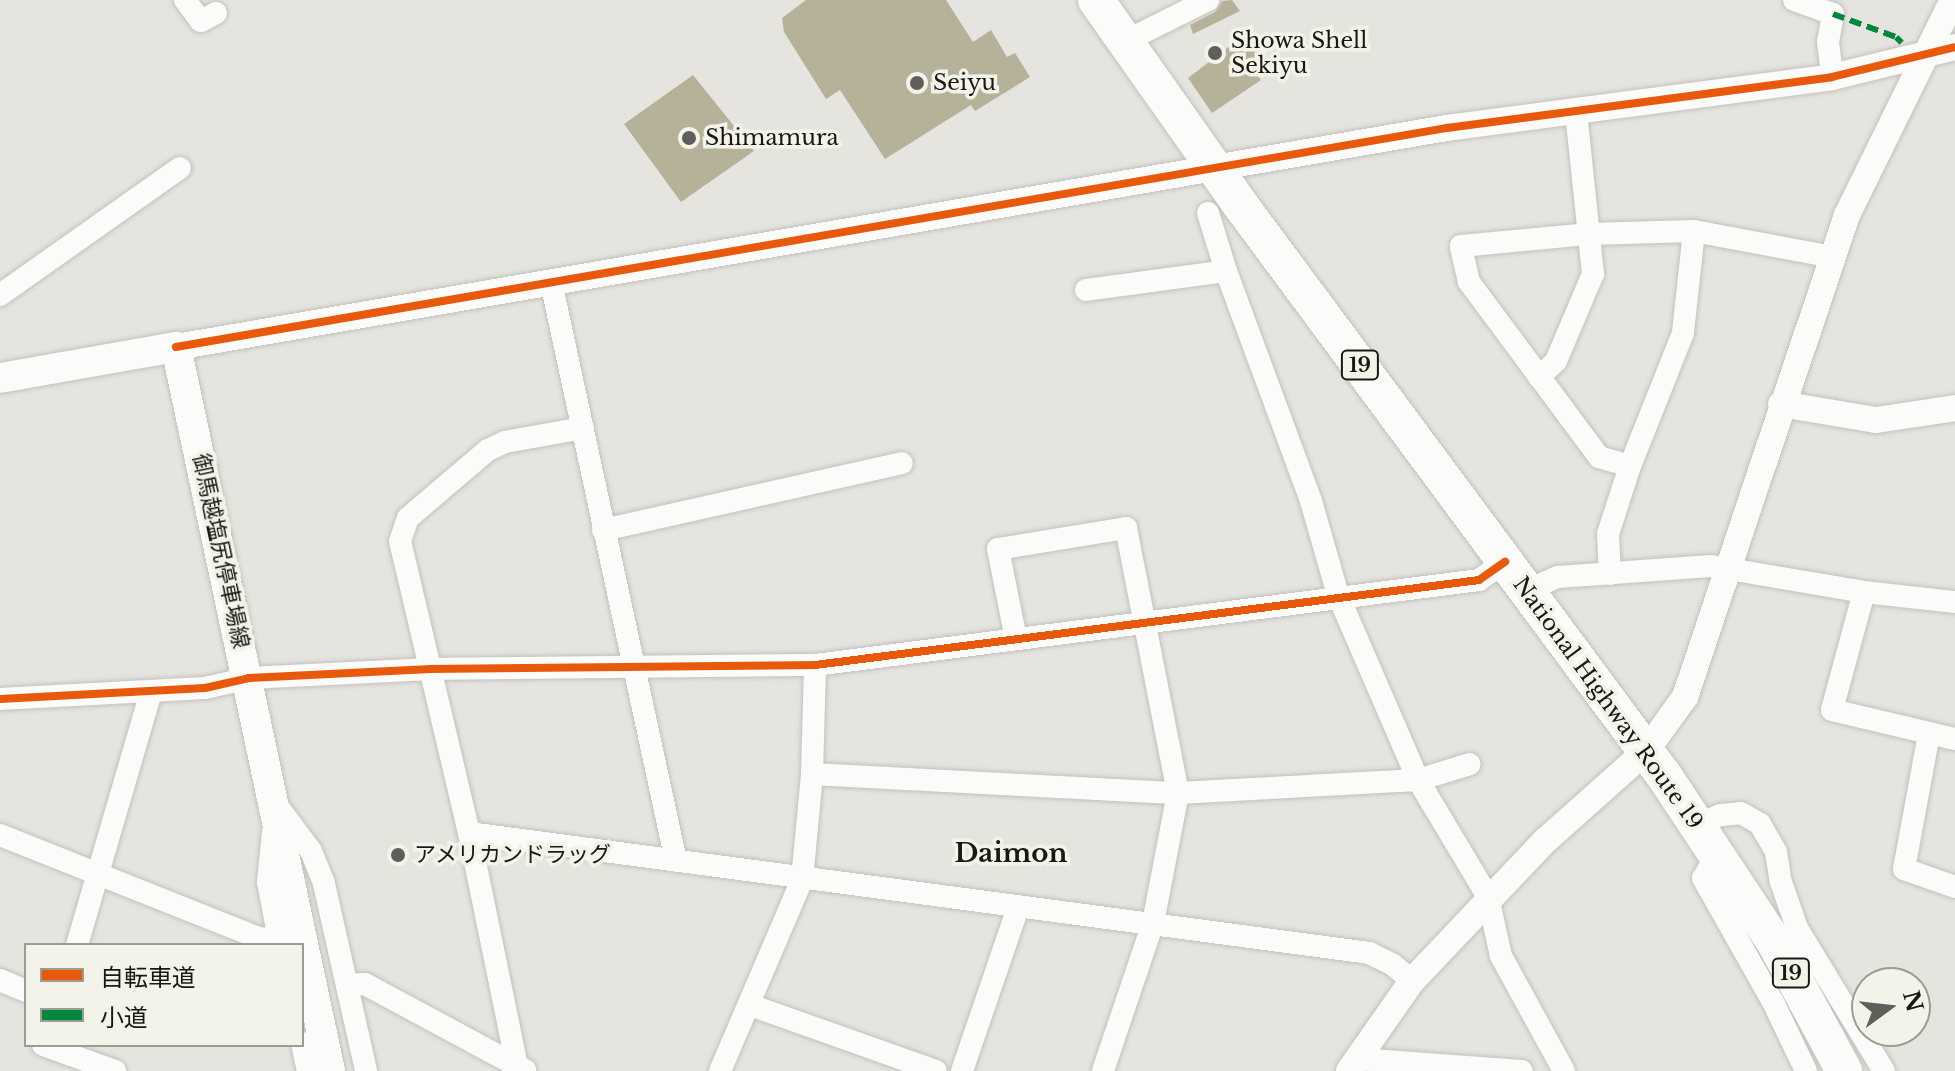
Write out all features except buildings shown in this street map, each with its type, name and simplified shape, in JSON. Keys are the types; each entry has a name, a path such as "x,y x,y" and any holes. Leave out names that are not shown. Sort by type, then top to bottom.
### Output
{"highway":[{"name":"National Highway Route 19","path":"1096,0 1214,168 1646,751 1776,945 1844,1071"}],"main road":[{"path":"0,378 176,347"},
{"name":"御馬越塩尻停車場線","path":"176,347 304,943"},
{"name":"御馬越塩尻停車場線","path":"304,944 330,1071"}],"street":[{"path":"185,0 201,21 216,13"},
{"path":"1126,41 1208,0"},
{"path":"1794,0 1833,14 1828,42 1832,77"},
{"path":"1354,1065 1412,981 1488,897 1646,751 1685,697 1847,215 1953,0"},
{"path":"176,347 1447,128 1832,77 1955,47"},
{"path":"1539,377 1556,361 1593,274 1576,112"},
{"path":"0,295 180,168"},
{"path":"1208,213 1226,271 1311,501 1338,595 1418,780 1488,897 1501,956 1564,1071"},
{"path":"1630,466 1599,457 1469,282 1461,246 1589,234 1694,231 1833,257"},
{"path":"1610,574 1608,534 1630,466 1683,333 1694,231"},
{"path":"1086,290 1226,271"},
{"path":"551,282 676,861"},
{"path":"1781,404 1876,420 1955,408"},
{"path":"520,1069 469,833 400,541 408,518 488,450 505,442 583,428"},
{"path":"603,530 902,463"},
{"path":"1016,639 998,549 1126,528 1178,793 1153,923 1103,1071"},
{"path":"0,699 205,688 249,678 431,669 815,665 1338,595 1479,580 1505,562"},
{"path":"1526,591 1558,577 1711,566 1864,592 1955,602"},
{"path":"1864,592 1832,710 1955,739"},
{"path":"720,1071 802,880 812,774 815,665"},
{"path":"78,943 100,876 151,692"},
{"path":"1929,734 1904,869 1955,887"},
{"path":"812,774 1178,793 1418,780 1470,764"},
{"path":"0,835 261,939 280,941 268,882 275,803"},
{"path":"275,803 311,851 324,884 366,1071"},
{"path":"1697,825 1720,815 1741,813 1760,824 1776,852 1781,882 1797,928 1884,1071"},
{"path":"469,833 802,880 1369,953 1392,964 1412,981"},
{"path":"1717,855 1703,878 1773,1002 1806,1071"},
{"path":"962,1071 1018,907"},
{"path":"0,980 24,990"},
{"path":"347,985 365,984 520,1069"},
{"path":"750,1005 936,1071"},
{"path":"49,1047 115,1071"},
{"path":"303,1047 308,1071"},
{"path":"1354,1065 1522,1071"}],"marked path":[{"path":"1833,14 1896,37 1902,43"}],"cycle path":[{"path":"176,347 1447,128 1832,77 1955,47"},
{"path":"0,699 205,688 249,678 431,669 815,665 1479,580 1505,562"}],"place":[{"name":"Showa Shell Sekiyu","path":"1215,53"},
{"name":"Seiyu","path":"917,83"},
{"name":"Shimamura","path":"689,138"},
{"name":"アメリカンドラッグ","path":"398,855"}],"district":[{"name":"Daimon","path":"1011,854"}]}
